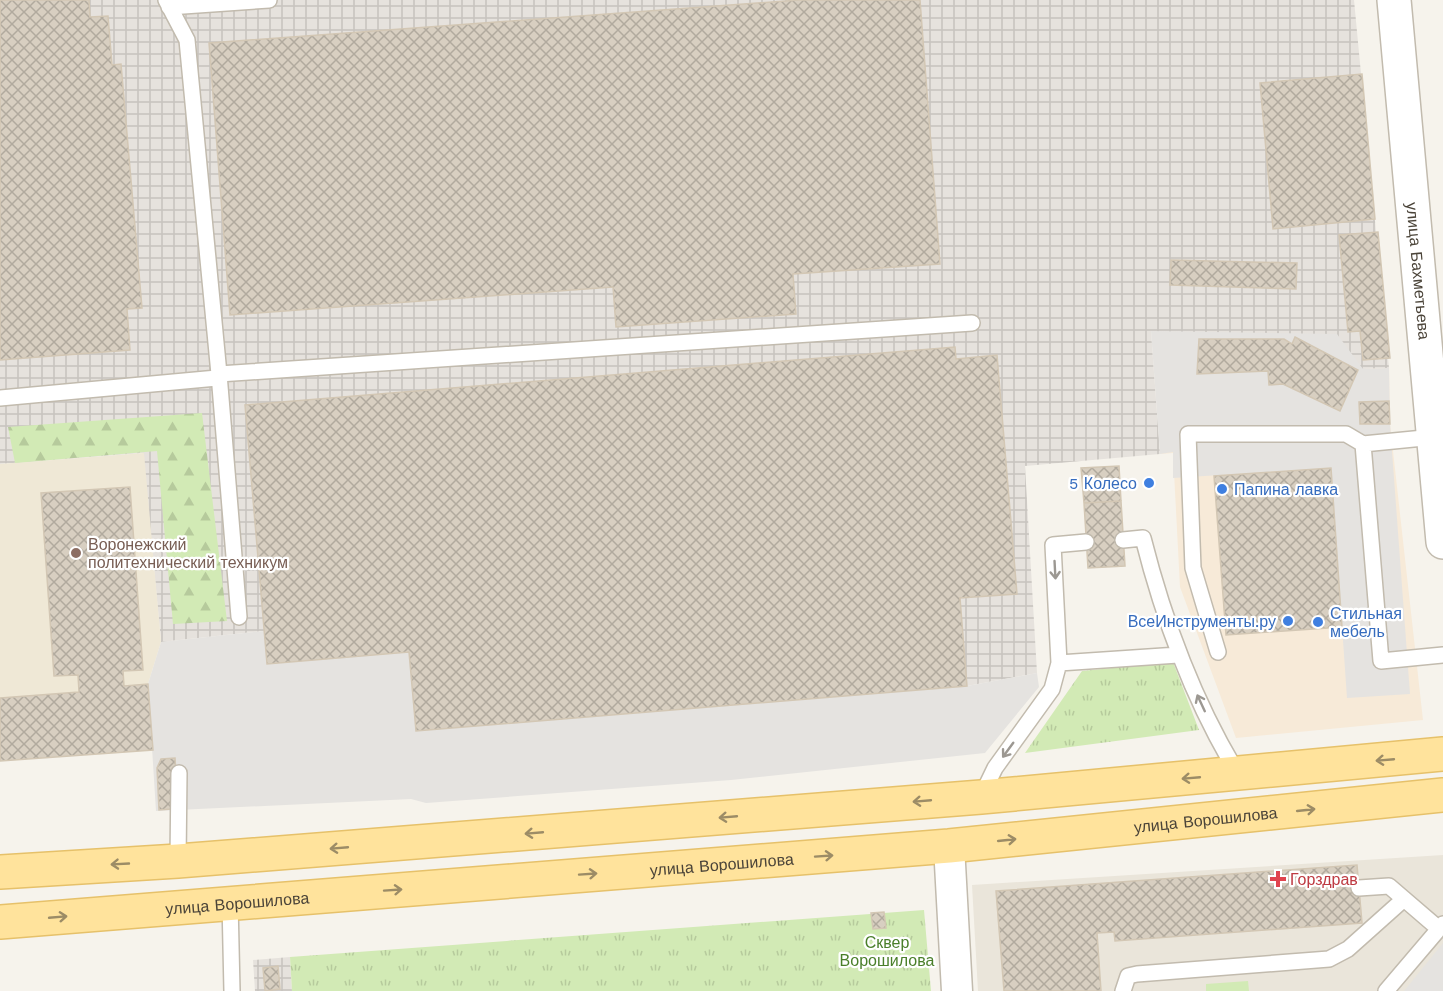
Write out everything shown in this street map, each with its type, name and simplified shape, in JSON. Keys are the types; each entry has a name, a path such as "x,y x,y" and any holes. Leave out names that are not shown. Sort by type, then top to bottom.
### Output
{"main road":[{"path":"0,872 178,861 981,797 1443,754"},
{"name":"улица Ворошилова","path":"0,922 949,846 1443,795"}],"street":[{"name":"улица Бахметьева","path":"1394,0 1443,542"},
{"path":"949,846 957,991"}],"lane":[{"path":"239,617 187,40 167,3 269,0"},
{"path":"0,398 218,376 972,323"},
{"path":"1218,652 1193,568 1188,434 1346,434 1363,444 1434,437"},
{"path":"1363,444 1381,661 1443,655"},
{"path":"1124,540 1143,538 1178,655 1214,732 1238,774"},
{"path":"981,797 994,768 1052,689 1059,663 1053,545 1086,542"},
{"path":"1059,663 1178,655"},
{"path":"178,861 179,773"},
{"path":"1359,888 1389,886 1441,927 1386,991"},
{"path":"1123,991 1128,976 1137,974 1329,959 1348,949 1404,899"},
{"path":"230,903 232,991"}],"shaded area":[{"path":"0,0 1354,0 1389,368 1363,369 1151,331 1160,454 1025,466 1037,673 967,686 416,731 267,664 264,631 161,642 143,453 0,464"},
{"path":"1151,331 1337,334 1363,369 1389,368 1390,424 1410,694 1347,698 1331,468 1173,478 1173,452 1160,454"},
{"path":"1389,368 1390,424 1423,720 1236,738 1180,587 1173,453 1160,454 1363,369"},
{"name":"Воронежский политехнический техникум","path":"144,453 161,642 148,684 0,761 0,464"},
{"path":"264,631 267,664 409,652 416,731 967,686 1037,673 1039,687 985,753 731,780 426,803 411,799 156,811 148,684 161,642"},
{"path":"1443,855 1443,991 978,991 972,885"},
{"path":"1443,943 1443,991 1404,991"},
{"path":"290,957 292,991 255,991 253,960"}],"green space":[{"path":"202,413 227,621 173,624 157,451 15,463 8,427"},
{"path":"1173,662 1199,730 1025,753 1082,671"},
{"name":"Сквер Ворошилова","path":"924,910 931,991 292,991 290,957"},
{"path":"1248,981 1249,991 1206,991 1206,984"}],"building":[{"path":"0,0 89,0 90,17 108,16 112,65 121,64 142,308 127,309 130,350 0,360"},
{"path":"799,0 920,0 940,264 793,274 796,314 616,327 613,287 230,315 209,43"},
{"path":"1362,74 1375,219 1273,229 1260,83"},
{"path":"1378,232 1390,358 1363,360 1360,331 1348,332 1339,235"},
{"path":"1171,260 1297,263 1296,289 1170,285"},
{"path":"1295,337 1358,370 1340,411 1283,384 1269,385 1268,371 1197,374 1199,339 1284,339 1292,344"},
{"path":"955,347 956,359 997,355 1017,594 960,598 967,686 416,731 409,652 267,664 245,405"},
{"path":"1389,401 1390,424 1360,424 1359,402"},
{"path":"1119,466 1121,501 1084,503 1081,468"},
{"path":"1331,468 1342,627 1226,635 1214,476"},
{"path":"130,487 143,670 123,671 124,686 148,684 153,750 0,761 0,698 79,692 78,675 54,676 41,493"},
{"path":"1121,501 1125,566 1088,568 1084,503"},
{"path":"175,758 176,774 171,785 171,809 159,810 157,768 161,759"},
{"path":"1357,865 1362,923 1115,941 1114,932 1097,933 1101,991 1004,991 996,891"},
{"path":"884,912 886,928 873,929 871,913"},
{"path":"278,966 280,989 265,991 263,968"}],"place":[{"name":"5 Колесо","path":"1149,483"},
{"name":"Папина лавка","path":"1222,489"},
{"name":"Воронежский политехнический техникум","path":"76,553"},
{"name":"ВсеИнструменты.ру","path":"1288,621"},
{"name":"Стильная мебель","path":"1318,622"},
{"name":"Горздрав","path":"1278,879"}]}
